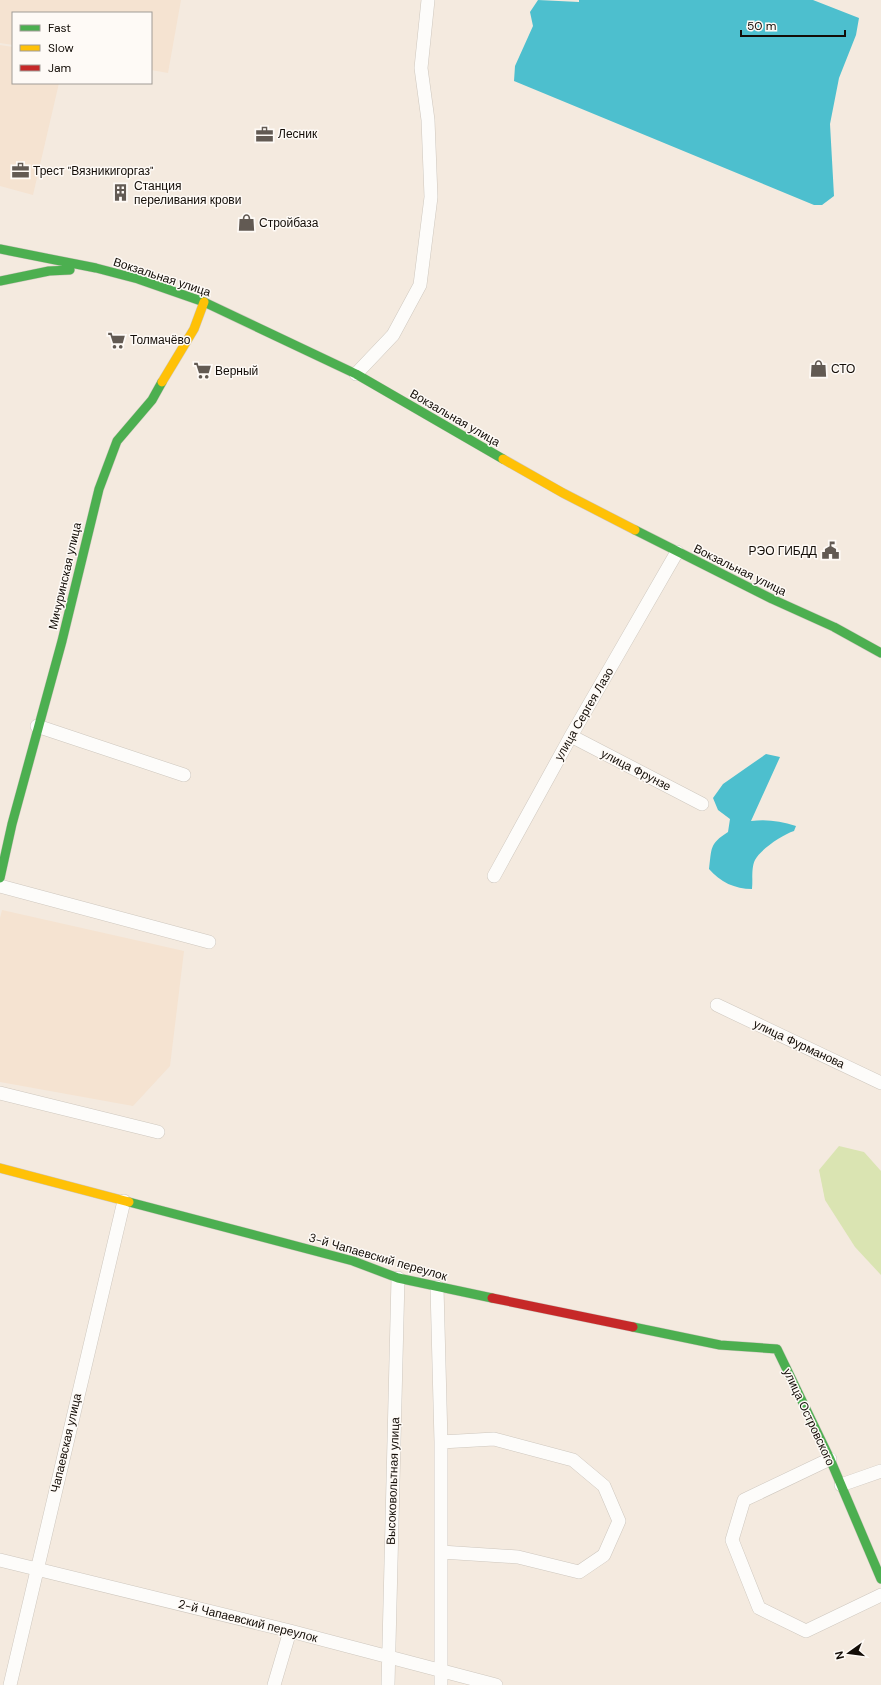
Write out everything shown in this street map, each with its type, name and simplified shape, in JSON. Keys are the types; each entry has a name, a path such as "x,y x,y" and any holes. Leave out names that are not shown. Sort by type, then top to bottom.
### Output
{"street":[{"path":"356,374 393,335 420,285 432,196 428,120 421,68 428,0"},
{"name":"Вокзальная улица","path":"0,249 96,268 138,279 204,302 356,374 523,471 677,552 772,599 834,627 881,653"},
{"path":"0,281 49,271 96,268"},
{"name":"Мичуринская улица","path":"0,878 6,823 62,641 99,489 117,440 152,400 194,329 204,302"},
{"name":"улица Сергея Лазо","path":"494,876 571,736 677,552"},
{"path":"37,726 184,775"},
{"name":"улица Фрунзе","path":"571,736 702,804"},
{"path":"0,886 209,942"},
{"name":"улица Фурманова","path":"717,1005 881,1083"},
{"path":"0,1093 158,1132"},
{"name":"3-й Чапаевский переулок","path":"0,1168 353,1261 398,1278 720,1345 777,1349"},
{"name":"Чапаевская улица","path":"10,1685 36,1569 124,1201"},
{"name":"Высоковольтная улица","path":"388,1685 398,1278"},
{"path":"437,1287 441,1442 441,1685"},
{"name":"улица Островского","path":"777,1349 830,1459 881,1579"},
{"path":"441,1442 494,1439 573,1460 604,1486 619,1521 604,1555 578,1572 518,1557 441,1552"},
{"path":"830,1459 744,1500 732,1540 759,1608 806,1631 881,1595"},
{"path":"841,1485 881,1470"},
{"name":"2-й Чапаевский переулок","path":"0,1560 290,1631 388,1658 442,1670 496,1685"},
{"path":"274,1685 290,1631"}],"shaded area":[{"path":"0,0 181,0 168,73 152,70 152,12 12,12 12,45 0,43"},
{"path":"0,45 12,47 12,84 59,84 33,195 0,186"},
{"path":"2,910 184,951 170,1066 133,1106 0,1082 0,918"}],"green space":[{"path":"839,1146 864,1152 881,1171 881,1275 855,1247 825,1200 819,1170"}],"water":[{"path":"538,0 579,2 579,0 813,0 859,18 856,35 839,78 830,124 834,196 822,205 814,205 514,81 515,66 533,26 530,12"},
{"path":"766,754 780,757 751,821 774,821 796,826 794,831 772,843 762,851 755,860 753,867 752,889 740,888 728,884 718,878 709,869 712,847 717,840 728,832 730,819 718,810 713,798 723,784"}],"traffic: fast":[{"path":"0,249 96,268 138,279 204,302 356,374 503,459"},
{"path":"0,281 49,271 70,270"},
{"path":"0,878 12,824 62,641 99,489 117,441 152,400 162,382"},
{"path":"635,530 772,599 834,627 881,653"},
{"path":"129,1202 353,1261 398,1278 492,1298"},
{"path":"633,1327 720,1345 777,1349 830,1459 881,1579"}],"traffic: slow":[{"path":"162,382 194,329 204,302"},
{"path":"503,459 563,493 635,530"},
{"path":"0,1168 129,1202"}],"traffic: jam":[{"path":"492,1298 633,1327"}],"place":[{"name":"Лесник","path":"265,134"},
{"name":"Трест \"Вязникигоргаз\"","path":"20,171"},
{"name":"Станция переливания крови","path":"121,193"},
{"name":"Стройбаза","path":"246,223"},
{"name":"Толмачёво","path":"117,340"},
{"name":"СТО","path":"818,369"},
{"name":"Верный","path":"202,371"},
{"name":"РЭО ГИБДД","path":"830,551"}]}
